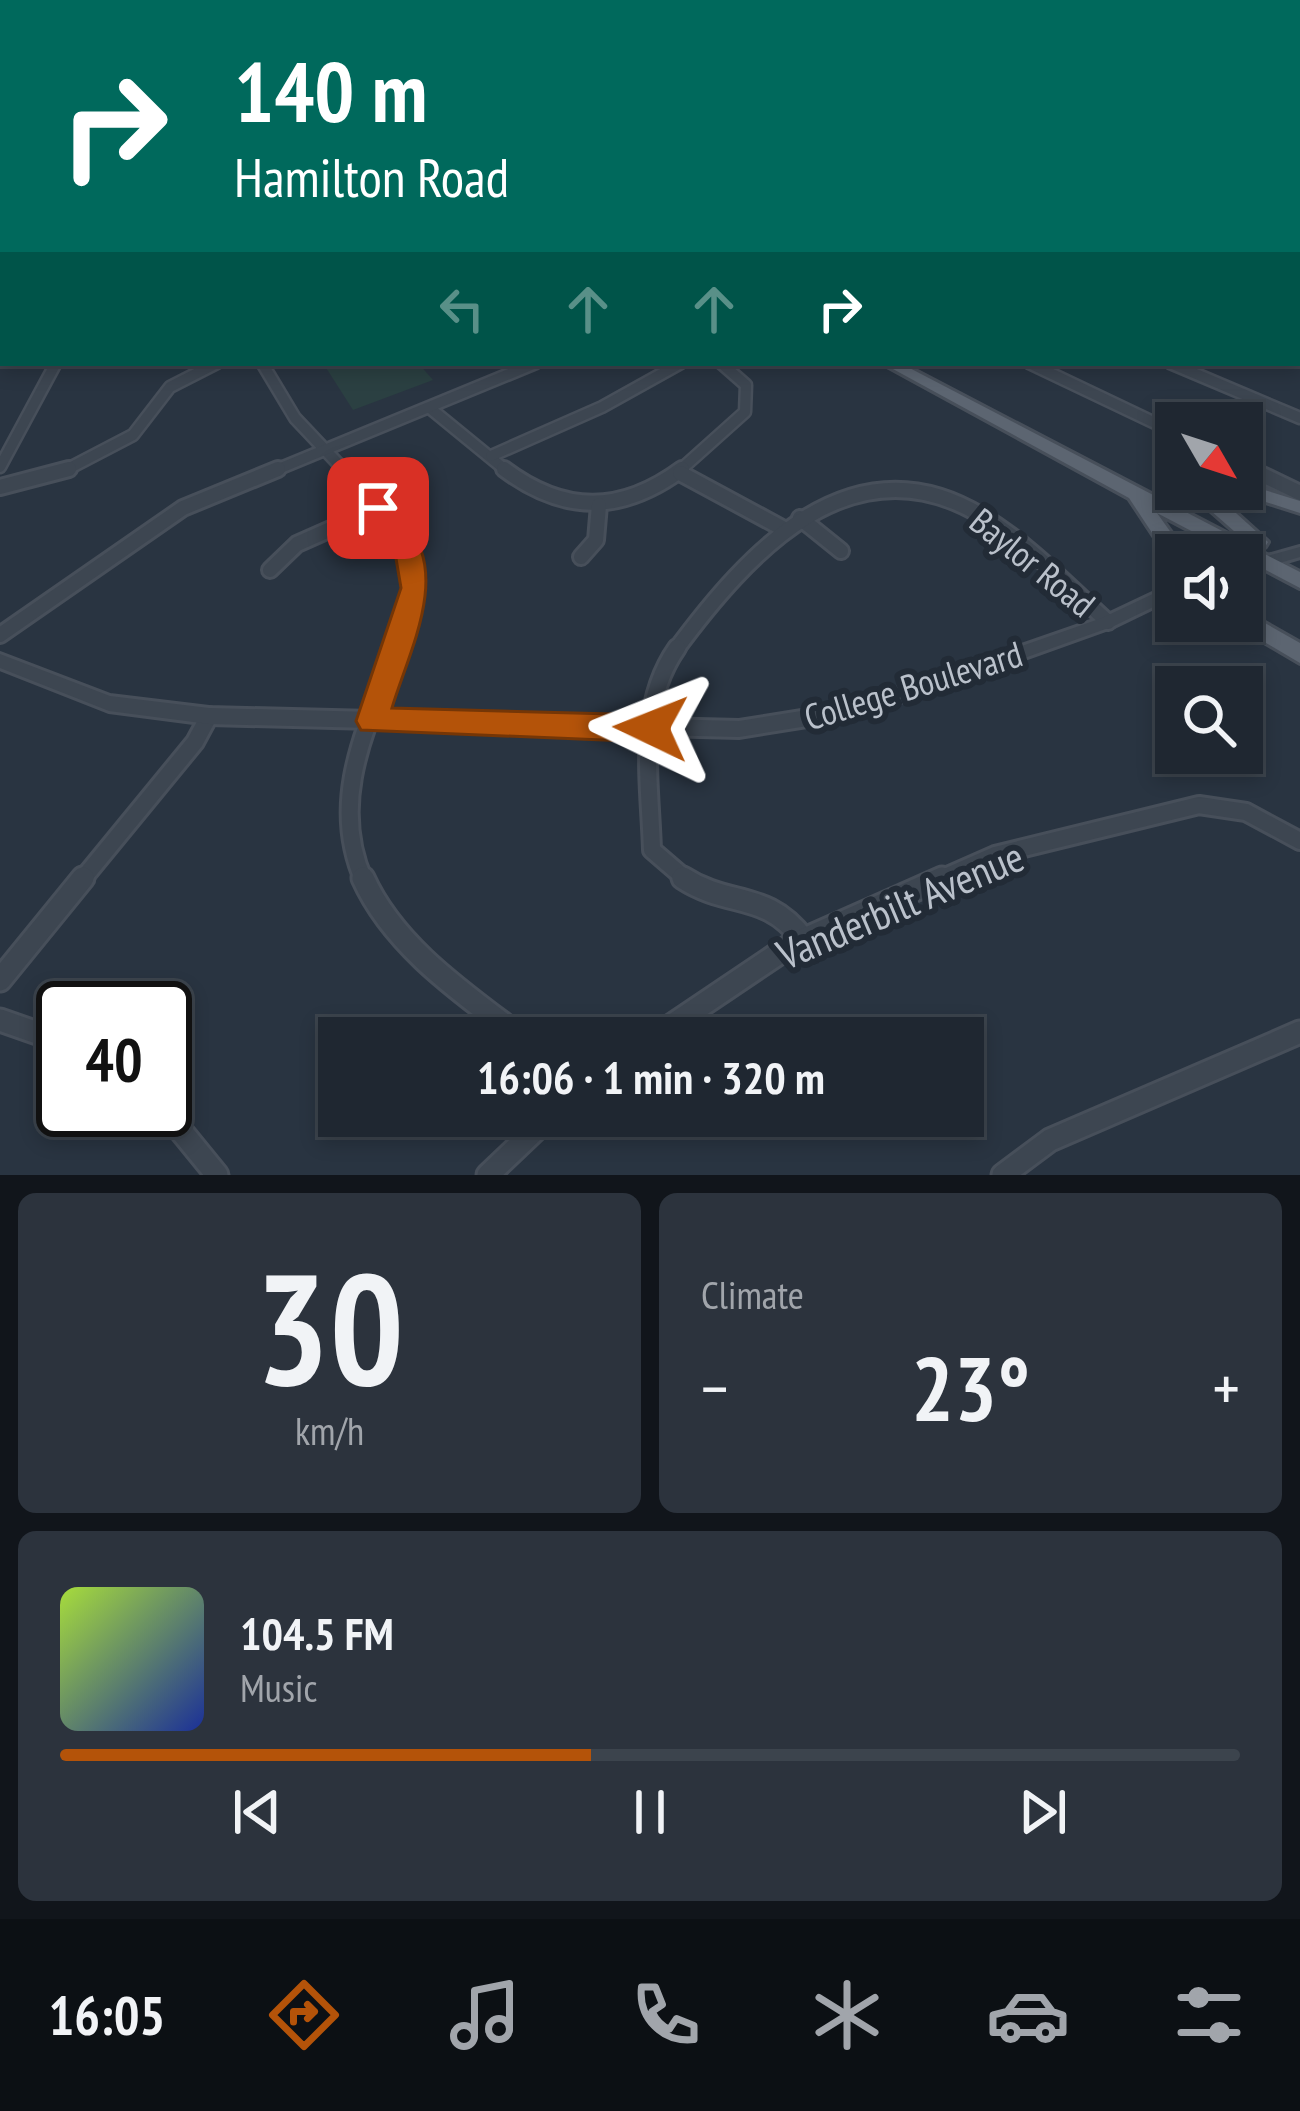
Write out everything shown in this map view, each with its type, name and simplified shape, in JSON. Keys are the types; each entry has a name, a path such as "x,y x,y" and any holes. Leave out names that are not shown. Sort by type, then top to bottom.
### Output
{"main road":[{"path":"895,366 1071,458 1281,556"},
{"path":"912,366 1281,556"},
{"path":"1071,458 1145,506 1163,534"},
{"path":"1263,496 1300,507"},
{"path":"1222,510 1281,556 1300,581"},
{"path":"1263,631 1300,653"}],"street":[{"path":"0,467 54,366"},
{"path":"0,487 57,474 105,454 134,435 170,387 211,366"},
{"path":"264,366 300,426 406,540 415,588 351,770 345,806 352,864 374,908 497,1017"},
{"path":"0,635 183,508 529,366"},
{"path":"491,456 602,407 676,366"},
{"path":"431,409 539,493 599,505 650,493 680,473 749,403 746,385 724,366"},
{"path":"1035,366 1155,423"},
{"path":"1177,366 1300,418"},
{"path":"680,473 782,528"},
{"path":"1263,475 1300,493"},
{"name":"Baylor Road","path":"803,939 790,920 760,898 714,894 672,872 652,850 651,728 668,662 782,528 865,490 934,494 988,518 1108,622"},
{"path":"580,557 596,540 599,505"},
{"path":"270,570 297,544 378,508"},
{"path":"800,518 841,551"},
{"name":"College Boulevard","path":"0,661 109,703 209,716 739,729 845,712 1108,622 1155,599"},
{"path":"0,980 195,742 209,716"},
{"name":"Vanderbilt Avenue","path":"685,1017 803,939 994,855 1198,805 1246,812 1300,841"},
{"path":"0,1020 36,1033"},
{"path":"1004,1175 1050,1140 1300,1032"},
{"path":"186,1137 217,1175"},
{"path":"488,1175 528,1137"}],"green space":[{"path":"325,366 421,366 433,380 353,410"}],"route":[{"path":"378,508 406,540 415,588 372,721 651,728"}]}
